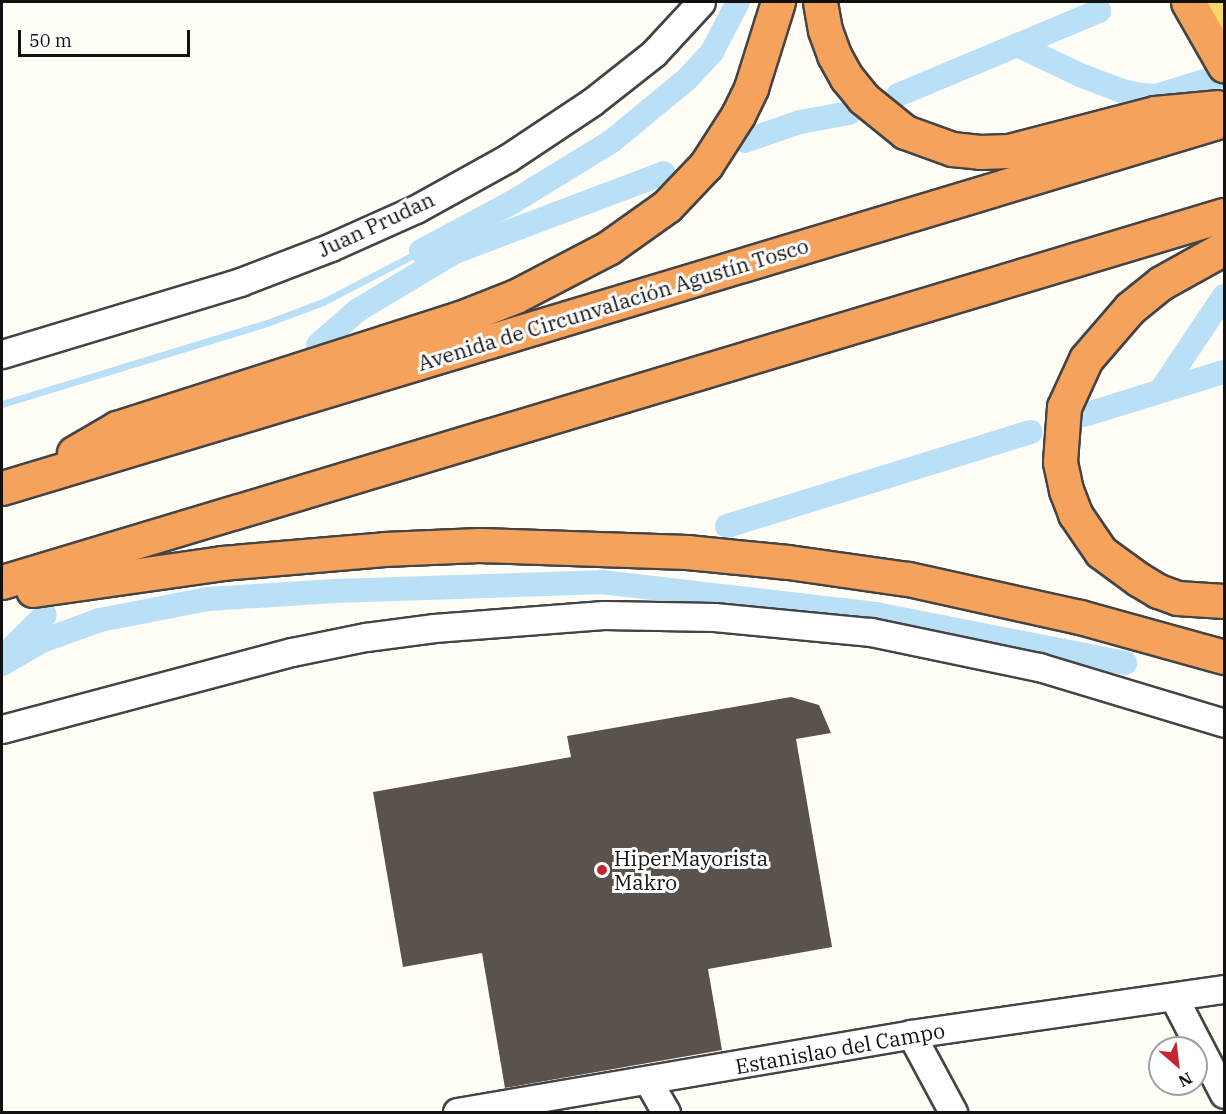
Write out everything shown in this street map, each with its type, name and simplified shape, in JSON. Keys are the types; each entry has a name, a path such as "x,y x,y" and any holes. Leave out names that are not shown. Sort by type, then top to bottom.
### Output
{"highway":[{"path":"15,484 117,428 460,318 516,296 608,248 667,206 712,156 751,88 778,2"},
{"path":"820,2 825,30 834,55 847,78 863,98 905,132 952,149 980,152 1009,151 1155,112 1224,107"},
{"path":"1188,2 1223,52"},
{"name":"Avenida de Circunvalación Agustín Tosco","path":"15,484 1224,120"},
{"path":"2,582 1224,215"},
{"path":"1224,248 1161,283 1130,308 1086,359 1064,407 1060,462 1066,490 1075,514 1101,552 1158,591 1177,598 1224,601"},
{"path":"2,595 222,563 384,549 479,545 687,552 788,562 908,579 1080,617 1224,657"}],"main road":[{"path":"1209,2 1223,52"}],"street":[{"name":"Juan Prudan","path":"2,354 240,282 331,247 416,209 508,158 592,102 654,53 701,2"},
{"path":"2,729 292,652 366,638 456,626 604,615 714,617 872,632 1039,667 1224,723"},
{"name":"Estanislao del Campo","path":"457,1113 910,1034 1174,998 1224,989"},
{"path":"1174,998 1224,1094"},
{"path":"910,1034 952,1113"},
{"path":"648,1081 666,1113"}],"building":[{"name":"HiperMayorista Makro","path":"791,697 819,705 831,733 796,739 832,947 708,969 722,1050 505,1088 482,953 403,967 373,792 571,757 567,736"}],"waterway":[{"path":"421,251 511,203 612,141 687,79 712,52 738,2"},
{"path":"898,95 1099,11"},
{"path":"1019,46 1080,75 1122,91 1141,95 1156,96 1224,75"},
{"path":"745,141 800,122 849,113"},
{"path":"318,345 358,310 455,252 664,173"},
{"path":"2,404 267,323 323,302 421,251"},
{"path":"1161,390 1224,296"},
{"path":"1084,415 1224,372"},
{"path":"727,526 1031,432"},
{"path":"2,664 42,641 100,620 208,599 335,591 601,582 876,614 1125,663"},
{"path":"10,650 45,615"}],"place":[{"name":"HiperMayorista Makro","path":"602,870"}]}
